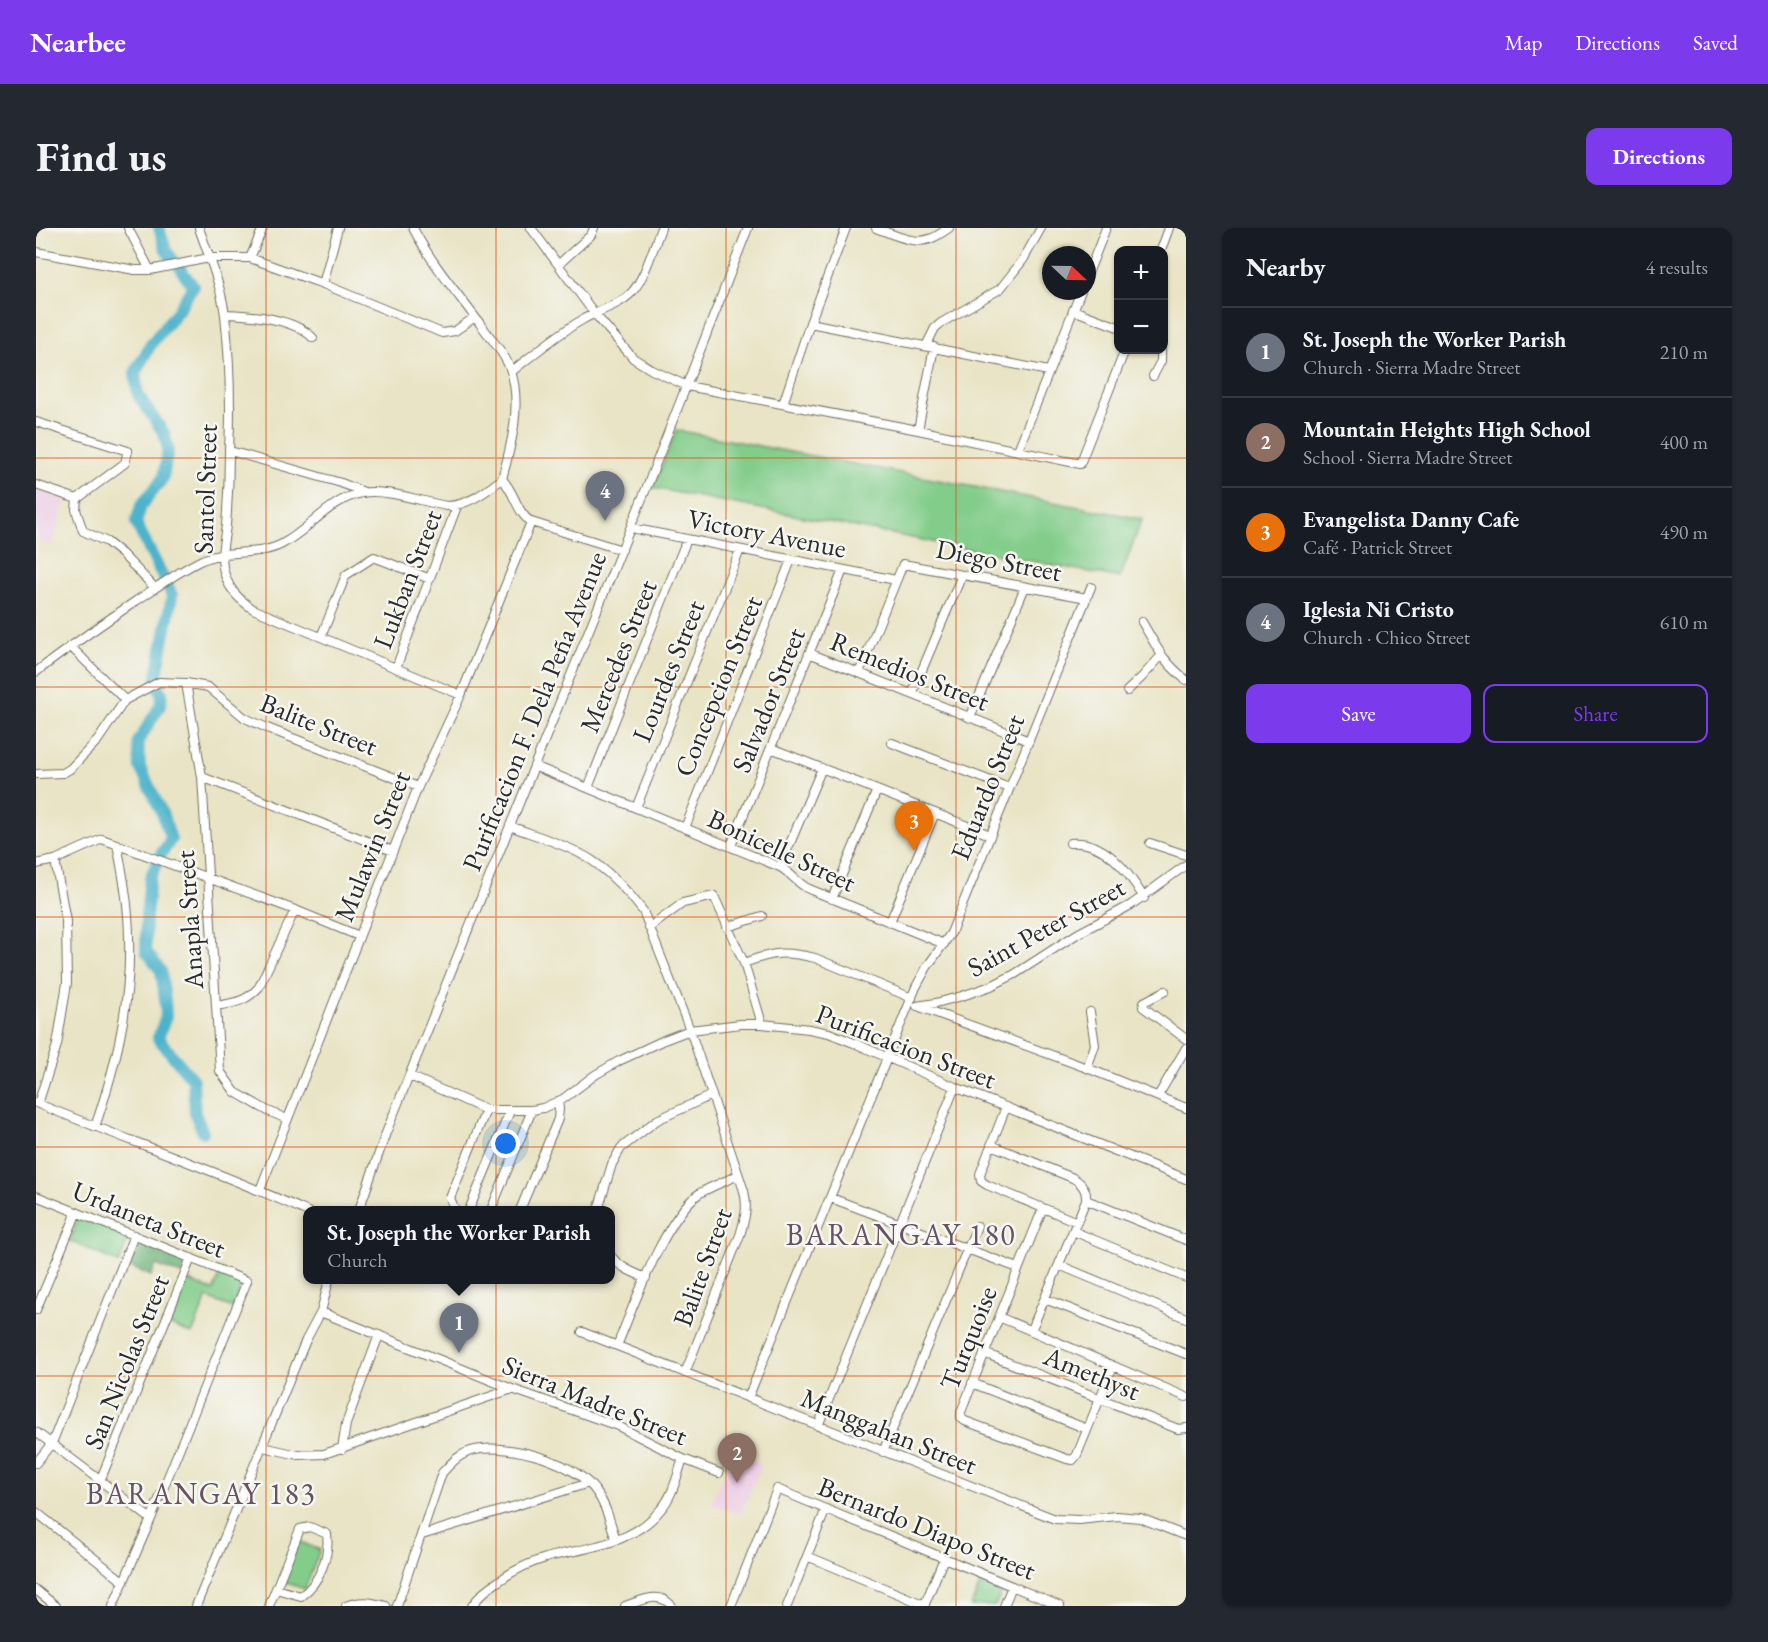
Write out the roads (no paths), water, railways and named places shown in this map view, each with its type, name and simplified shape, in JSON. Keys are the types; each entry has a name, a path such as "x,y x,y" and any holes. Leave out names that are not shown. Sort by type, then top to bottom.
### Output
{"street":[{"path":"128,228 150,270"},
{"name":"Santol Street","path":"199,228 215,271 225,314 230,451 226,528 221,553 224,574 230,588 239,599 253,609 461,695"},
{"path":"250,258 263,228"},
{"path":"323,284 338,228"},
{"path":"230,451 341,483 364,492 386,493 447,506 468,503 502,479 515,414 511,372 500,350 426,251 413,228"},
{"path":"531,228 594,314 633,358 652,370 687,386 918,430 1080,464 1123,354"},
{"path":"559,264 591,235 594,228"},
{"path":"511,372 568,329 620,302 633,291 642,276 661,228"},
{"name":"Purificacion F. Dela Peña Avenue","path":"360,1206 382,1143 631,528 748,228"},
{"path":"783,404 810,323 846,228"},
{"path":"876,228 900,237 920,240 931,239 949,228"},
{"path":"918,430 930,346 935,328 1000,289 1023,260 1041,228"},
{"path":"1096,253 1106,228"},
{"path":"1163,246 1170,228"},
{"path":"36,252 135,270 150,270 209,258 250,258 323,284 442,333 455,331 475,317"},
{"path":"1018,450 1077,300"},
{"path":"1073,310 1114,325"},
{"path":"225,314 282,321 299,327 313,338"},
{"path":"810,323 1048,370"},
{"path":"1153,376 1161,361 1161,354"},
{"path":"36,422 128,452 125,464 76,499"},
{"path":"502,479 513,492 522,514 531,522 622,550"},
{"path":"36,485 76,499"},
{"path":"36,672 155,588 200,561 221,553 275,547 298,534 344,500 364,492"},
{"path":"76,499 76,510 83,531 107,542 155,588"},
{"name":"Lukban Street","path":"396,668 457,506"},
{"name":"Mulawin Street","path":"260,1190 418,787 461,695 531,522"},
{"name":"Victory Avenue","path":"631,528 896,580"},
{"name":"Mercedes Street","path":"588,788 687,539"},
{"name":"Lourdes Street","path":"636,808 740,550"},
{"path":"321,637 346,575 374,557 430,579"},
{"name":"Concepcion Street","path":"685,828 791,560"},
{"name":"Diego Street","path":"896,580 903,564 1087,598"},
{"name":"Salvador Street","path":"731,846 843,570"},
{"path":"912,694 962,575"},
{"path":"859,673 896,580"},
{"path":"970,718 1025,587"},
{"name":"Eduardo Street","path":"748,1398 923,973 951,933 1091,587"},
{"path":"1142,622 1161,656 1186,680"},
{"path":"70,646 125,700"},
{"name":"Remedios Street","path":"809,653 1029,741"},
{"path":"1127,691 1161,656"},
{"name":"Balite Street","path":"36,774 63,773 70,768 98,740 125,700 159,682 186,682 208,687 246,718 267,728 418,787"},
{"name":"Anapla Street","path":"186,682 202,777 220,1071 235,1092 287,1119"},
{"path":"892,743 1009,788"},
{"path":"771,748 990,835"},
{"name":"Bonicelle Street","path":"534,766 780,867 804,887 944,944"},
{"path":"780,867 822,768"},
{"path":"202,777 393,851"},
{"path":"832,899 877,790"},
{"path":"890,922 935,813"},
{"path":"510,826 555,843 596,863 633,898 643,911 690,1030 712,1095 657,1120 621,1148 612,1164 599,1206"},
{"path":"36,864 55,860 102,839 359,936"},
{"path":"1070,843 1080,842 1098,847 1129,874 1144,898"},
{"path":"94,1127 110,1082 122,1035 128,987 129,939 126,891 117,843"},
{"path":"1150,843 1186,855"},
{"path":"55,860 66,921 67,983 57,1044 37,1103 260,1190 303,1210"},
{"name":"Saint Peter Street","path":"912,1004 936,1003 991,986 1015,974 1077,934 1144,898 1184,871"},
{"path":"649,928 683,903 714,896 744,963 762,1024"},
{"path":"216,1006 236,1003 251,996 259,987 295,910"},
{"path":"727,927 762,916"},
{"path":"744,963 775,953 815,958 912,1004 1087,1068 1186,1108"},
{"path":"1164,991 1144,1002 1143,1007 1186,1039"},
{"path":"1087,1068 1095,1045 1090,1012"},
{"name":"Purificacion Street","path":"410,1076 486,1110 532,1110 558,1101 619,1060 690,1030 716,1026 762,1024 808,1029 829,1033 955,1087 1186,1179"},
{"path":"1158,1096 1186,1048"},
{"path":"818,1426 955,1087"},
{"name":"Balite Street","path":"685,1373 746,1216 747,1201 712,1095"},
{"path":"522,1206 558,1119 558,1101"},
{"path":"1006,1107 980,1174 981,1181 1077,1222"},
{"path":"453,1206 450,1198 486,1110"},
{"path":"493,1206 532,1110"},
{"path":"471,1206 510,1111"},
{"path":"991,1145 1079,1181 1086,1194 1086,1200 1031,1331"},
{"path":"616,1346 673,1223 699,1194 738,1175"},
{"name":"Urdaneta Street","path":"36,1196 246,1281 151,1519"},
{"path":"831,1198 1018,1268"},
{"path":"1086,1200 1186,1240"},
{"name":"Turquoise","path":"1043,1208 972,1383 961,1418 1073,1460 1087,1429"},
{"path":"36,1310 77,1212"},
{"path":"883,1452 977,1226"},
{"path":"1073,1231 1186,1278"},
{"path":"36,1463 52,1443 134,1235"},
{"name":"San Nicolas Street","path":"100,1481 191,1258"},
{"path":"615,1261 646,1278"},
{"path":"1059,1265 1186,1318"},
{"path":"196,1606 306,1340 321,1312 328,1284"},
{"path":"1045,1299 1186,1354"},
{"name":"Sierra Madre Street","path":"321,1312 512,1389 618,1426 683,1459 719,1473"},
{"path":"999,1317 1186,1396"},
{"name":"Manggahan Street","path":"582,1332 1055,1519 1079,1521 1117,1516 1140,1518 1186,1536"},
{"path":"342,1449 346,1424 379,1335"},
{"name":"Amethyst","path":"984,1353 1178,1429 1186,1429"},
{"path":"972,1383 1087,1429 1113,1366"},
{"path":"262,1447 284,1453 311,1456 342,1449 512,1389"},
{"path":"36,1432 151,1519 113,1606"},
{"path":"398,1606 442,1473 455,1458 474,1450 500,1448 524,1451 570,1470 589,1483 597,1492 616,1540"},
{"path":"472,1606 489,1587 525,1566 616,1540 652,1520 663,1507 683,1459"},
{"path":"422,1535 589,1483"},
{"name":"Bernardo Diapo Street","path":"731,1606 777,1489 1060,1606"},
{"path":"787,1606 826,1509"},
{"path":"36,1512 124,1582"},
{"path":"269,1606 300,1529 310,1527 327,1534 327,1552 316,1581 310,1589 301,1596 276,1589"},
{"path":"807,1556 924,1605 944,1558"},
{"path":"1004,1606 1012,1586"},
{"path":"36,1590 56,1606"},
{"path":"625,1606 650,1598 660,1598 668,1601 672,1606"},
{"path":"345,1606 358,1602 386,1606"}],"waterway":[{"path":"159,228 166,250 173,260"},
{"path":"165,581 136,523 141,506 163,478 168,449 164,433 138,395 135,373 151,344 179,309 193,286 180,268"},
{"path":"156,681 172,596 168,586"},
{"path":"157,686 162,694 161,704 138,742 140,767 162,813 171,839 160,856"},
{"path":"156,865 150,878 146,916 146,951 161,971 165,999 166,1016 158,1038 193,1080 195,1114 203,1132"}],"place":[{"name":"Iglesia Ni Cristo","path":"605,521"},
{"name":"Evangelista Danny Cafe","path":"914,851"},
{"name":"St. Joseph the Worker Parish","path":"459,1353"},
{"name":"Mountain Heights High School","path":"737,1483"}],"district":[{"name":"BARANGAY 180","path":"901,1234"},
{"name":"BARANGAY 183","path":"201,1493"}]}
